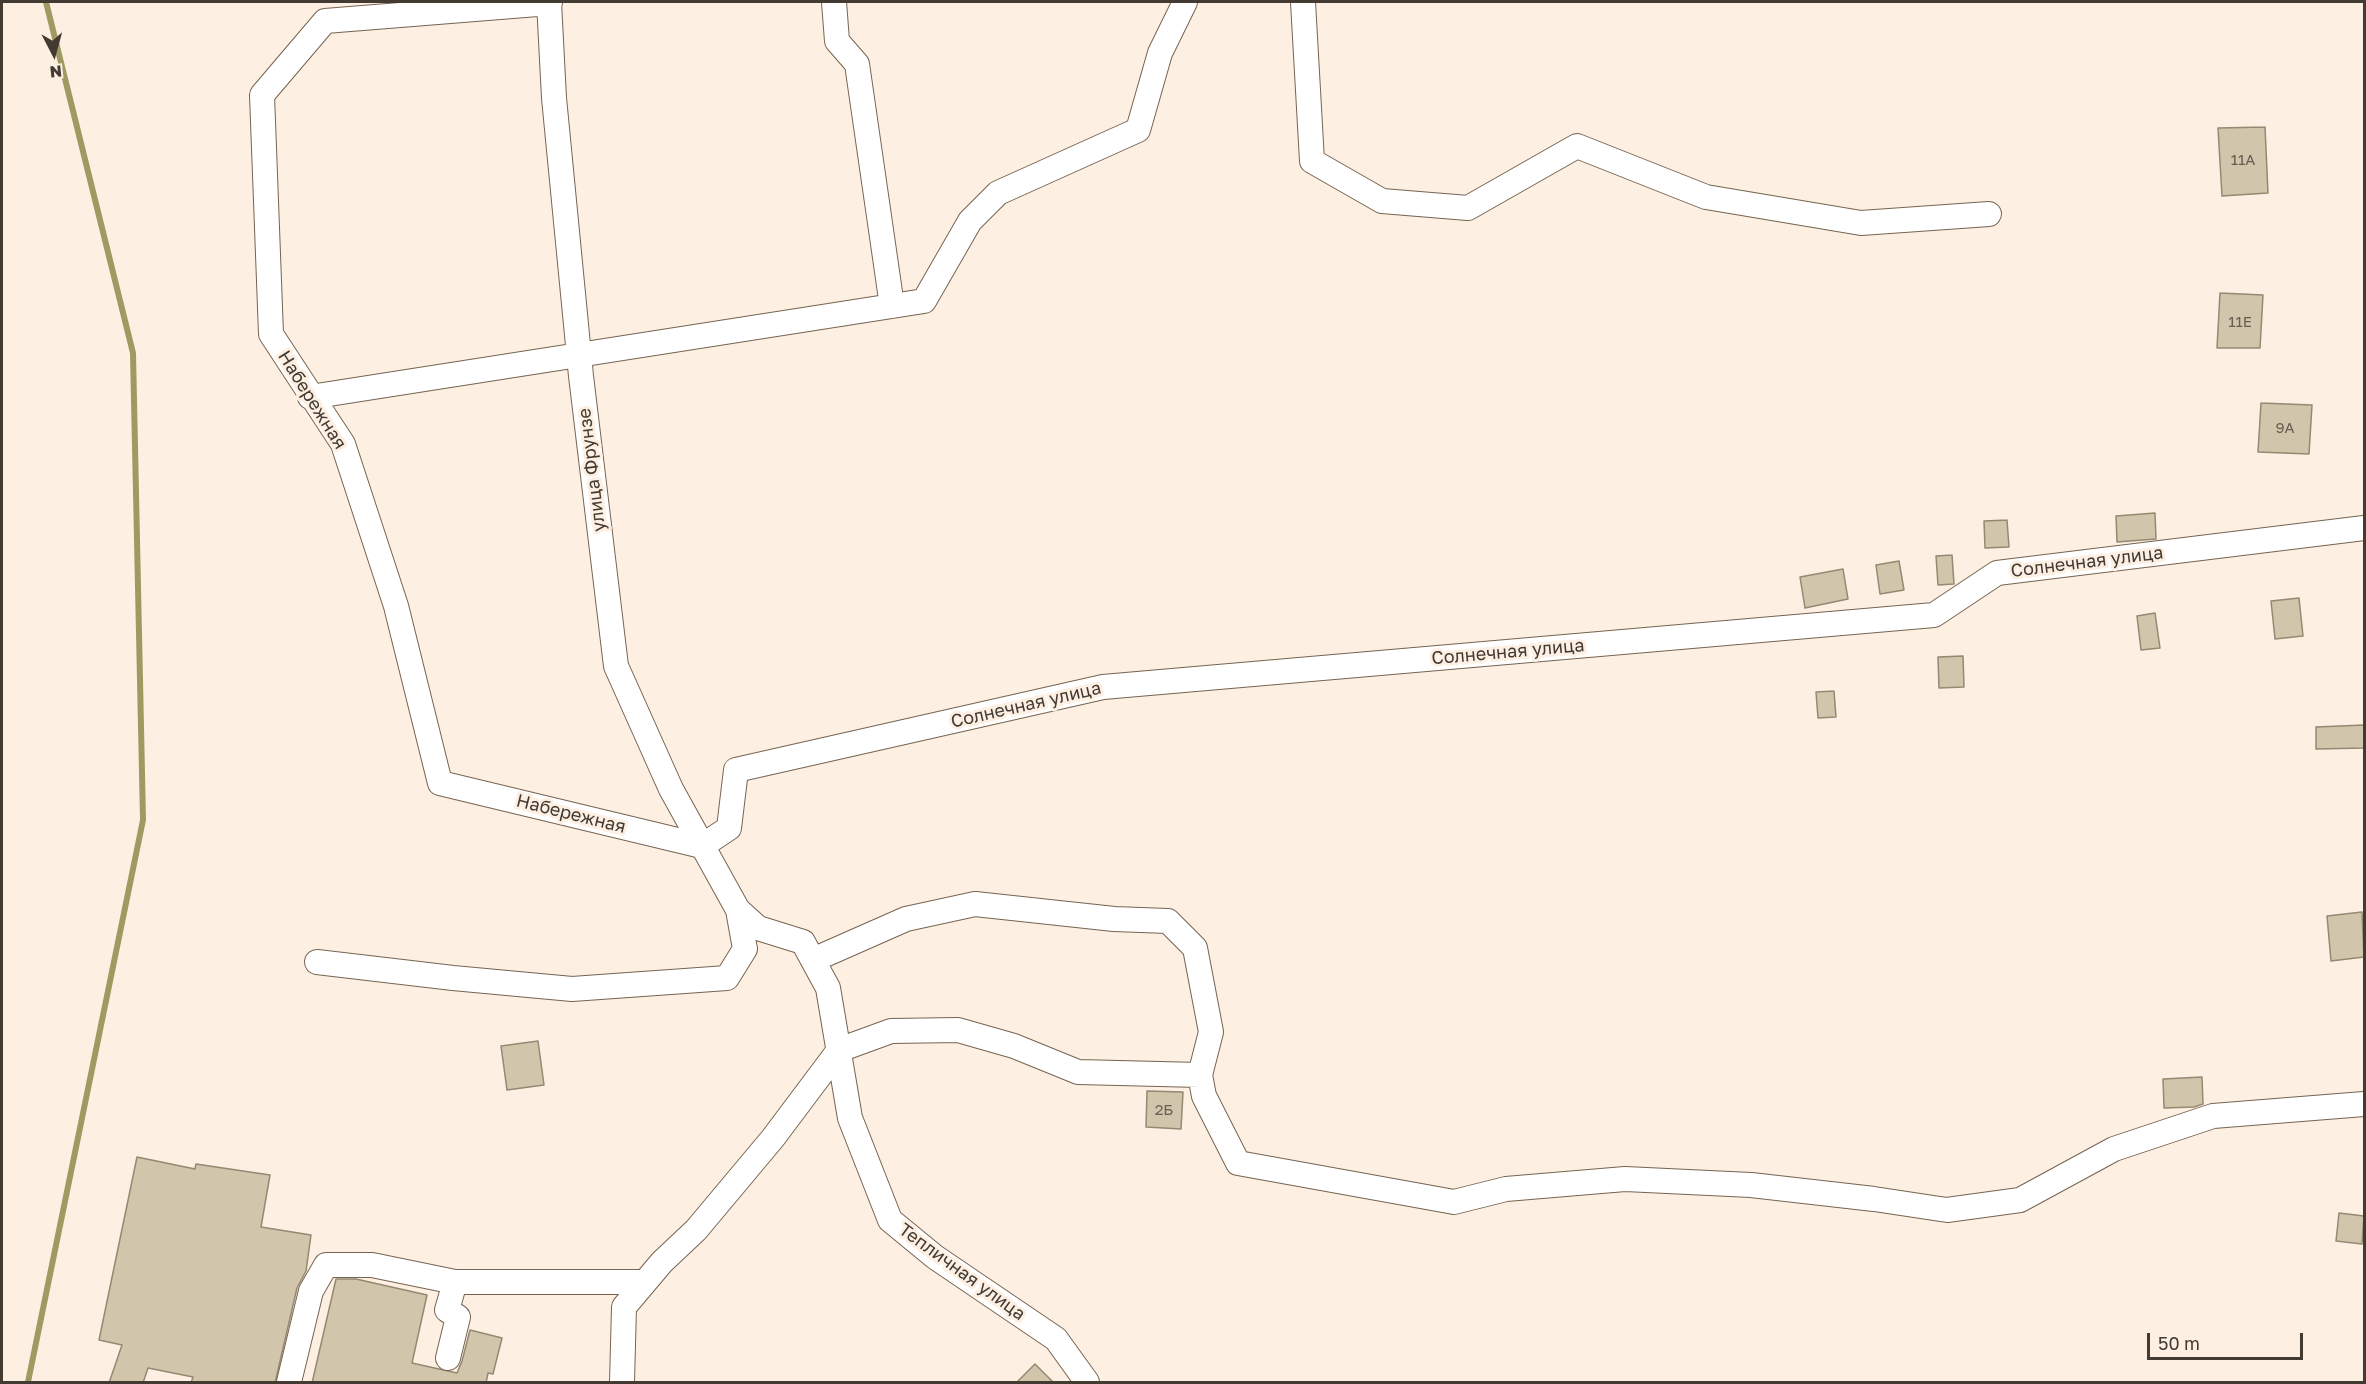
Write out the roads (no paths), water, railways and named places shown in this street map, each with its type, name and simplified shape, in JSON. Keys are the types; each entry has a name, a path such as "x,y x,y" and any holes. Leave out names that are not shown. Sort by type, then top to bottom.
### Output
{"street":[{"name":"улица Фрунзе","path":"550,2 554,98 579,356 616,666 671,789 738,910"},
{"name":"Набережная","path":"550,2 325,21 262,95 271,334 310,397 344,444 396,606 440,783 702,846"},
{"path":"834,2 837,41 857,64 892,306"},
{"path":"310,397 924,301 970,221 998,193 1138,130 1160,52 1185,2"},
{"path":"1303,2 1312,161 1382,201 1468,208 1577,146 1706,197 1861,223 1989,214"},
{"name":"Солнечная улица","path":"702,846 729,828 736,770 1103,687 1934,615 1996,573 2364,528"},
{"path":"813,960 906,918 975,904 1114,919 1168,921 1194,948 1211,1032 1200,1075 1204,1096 1238,1163 1454,1202 1506,1189 1625,1179 1751,1185 1947,1210 2020,1200 2114,1149 2213,1116 2364,1104"},
{"path":"317,962 453,978 572,988 727,978 745,949 738,910"},
{"name":"Тепличная улица","path":"738,910 758,927 803,942 828,988 850,1118 890,1220 935,1257 1056,1339 1087,1383"},
{"path":"622,1383 624,1307 662,1262 696,1230 773,1138 839,1050 891,1031 958,1030 1014,1046 1078,1072 1200,1075"},
{"path":"289,1383 311,1291 326,1266 372,1264 455,1282 645,1282"},
{"path":"448,1358 458,1317 447,1310 455,1282"}],"waterway":[{"path":"28,1382 143,820 133,353 46,2"}]}
